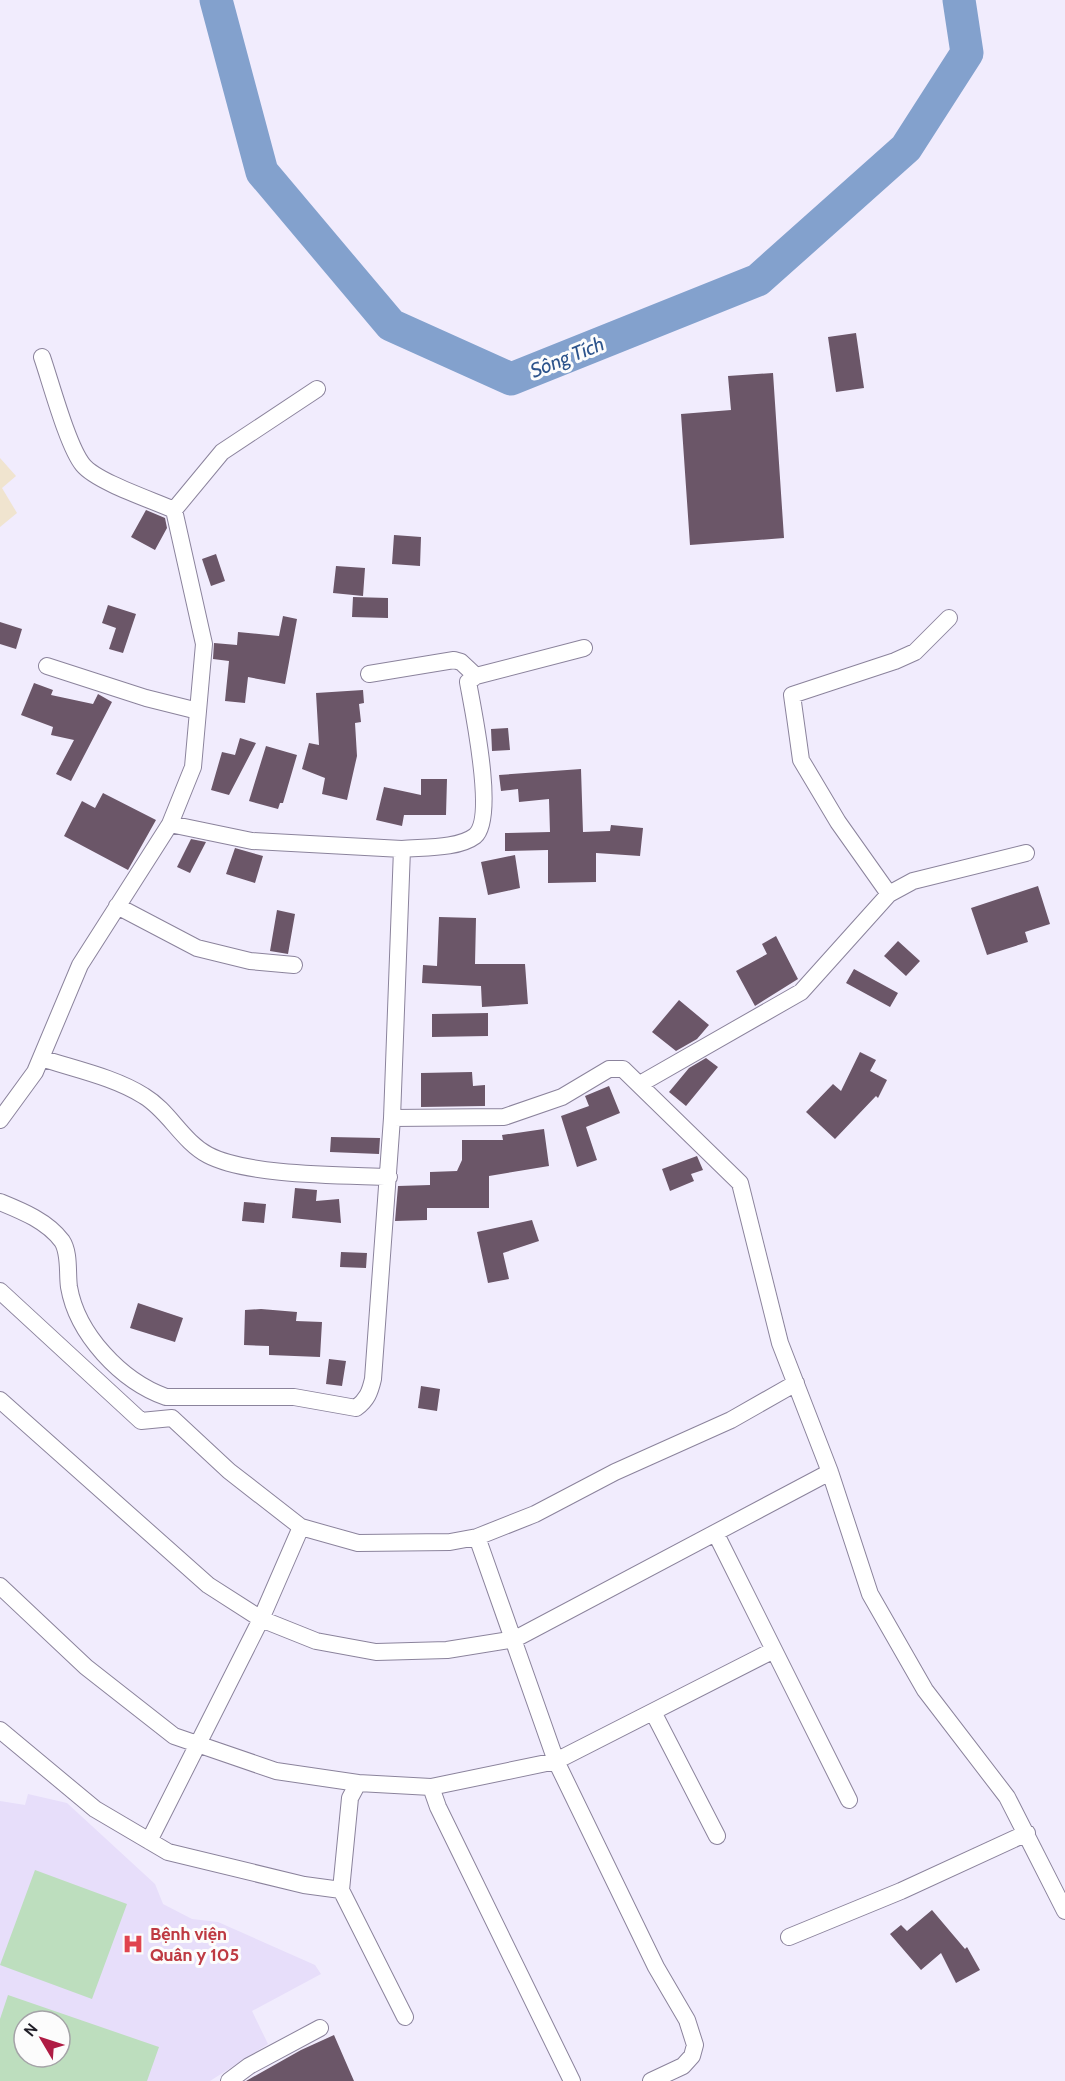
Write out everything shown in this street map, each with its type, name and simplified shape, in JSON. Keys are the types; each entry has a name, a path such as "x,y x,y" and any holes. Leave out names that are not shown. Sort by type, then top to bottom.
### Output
{"street":[{"path":"42,357 75,450 83,465 96,476 174,510"},
{"path":"174,510 222,452 317,389"},
{"path":"0,1120 35,1072 80,965 170,824 193,767 204,644 174,510"},
{"path":"889,894 838,822 801,760 792,695 915,652 949,618"},
{"path":"170,824 252,841 402,849 466,841 476,835 481,826 481,770 468,682 476,676 585,648"},
{"path":"369,674 454,660 461,662 476,676"},
{"path":"47,666 146,698 198,711"},
{"path":"0,1202 38,1220 63,1243 69,1287 79,1318 91,1337 122,1371 153,1392 166,1397 294,1397 356,1408 370,1392 373,1379 389,1177 402,849"},
{"path":"640,1084 801,992 889,894 914,881 1026,853"},
{"path":"117,906 197,948 250,961 294,965"},
{"path":"41,1058 123,1086 145,1096 207,1155 230,1164 298,1172 389,1177"},
{"path":"392,1118 504,1117 562,1097 609,1069 623,1069 740,1183 780,1343 830,1472 870,1594 925,1690 1007,1797 1065,1911"},
{"path":"0,1291 141,1421 172,1418 229,1471 301,1527 358,1543 450,1542 477,1537 535,1514 615,1472 731,1420 796,1383"},
{"path":"0,1400 208,1585 261,1619 316,1641 376,1652 447,1650 515,1639 830,1472"},
{"path":"149,1841 261,1619 301,1527"},
{"path":"716,1534 849,1800"},
{"path":"477,1537 515,1639 556,1761 656,1967 687,2020 695,2045 692,2056 683,2066 651,2081"},
{"path":"0,1587 86,1667 174,1736 276,1771 358,1783 431,1787 556,1761 774,1650"},
{"path":"653,1712 717,1836"},
{"path":"0,1730 95,1809 168,1852 304,1885 341,1890"},
{"path":"358,1783 350,1798 341,1890 405,2018"},
{"path":"431,1787 438,1807 572,2081"},
{"path":"789,1937 901,1891 1027,1833"},
{"path":"236,2079 320,2028"}],"shaded area":[{"path":"0,458 16,476 2,488 17,513 0,527"},
{"name":"Bệnh viện Quân y 105","path":"28,1794 67,1803 155,1884 163,1904 192,1919 218,1922 315,1965 321,1974 252,2011 268,2044 210,2081 0,2081 0,1801 25,1805"}],"green space":[{"path":"35,1870 127,1904 92,1999 0,1965"},
{"path":"8,1995 49,2009 12,2009 12,2069 72,2069 72,2017 159,2047 147,2081 0,2081 0,2019"}],"building":[{"path":"856,333 864,388 836,392 828,337"},
{"path":"773,373 784,538 690,545 681,414 731,410 728,376"},
{"path":"146,510 165,518 167,528 155,550 131,537"},
{"path":"394,535 421,537 420,566 392,564"},
{"path":"216,554 225,581 211,586 202,559"},
{"path":"336,566 365,568 363,596 333,593"},
{"path":"353,597 388,598 388,618 352,617"},
{"path":"108,605 136,614 123,653 109,649 116,628 102,623"},
{"path":"283,616 297,619 285,684 248,677 245,703 225,701 229,661 213,659 214,643 237,645 238,632 279,636"},
{"path":"0,622 22,629 16,649 0,644"},
{"path":"34,683 53,690 51,695 93,704 98,694 112,702 71,781 56,774 74,740 51,735 53,727 21,715"},
{"path":"363,690 364,703 359,704 361,722 355,723 357,756 347,800 322,794 325,778 302,769 309,743 319,745 316,693"},
{"path":"508,728 510,750 492,751 491,729"},
{"path":"240,738 256,743 229,795 211,790 222,752 235,755"},
{"path":"266,746 297,755 283,803 280,803 278,809 249,801"},
{"path":"581,769 583,832 610,831 611,825 643,828 640,856 596,853 596,882 548,883 548,850 505,851 505,833 550,832 549,799 519,802 518,789 501,791 499,775"},
{"path":"421,779 447,779 446,815 404,815 402,826 376,820 384,787 421,795"},
{"path":"103,793 156,820 128,870 64,836 82,801 95,808"},
{"path":"191,839 206,842 190,873 177,867"},
{"path":"235,848 263,856 255,883 226,874"},
{"path":"515,855 520,888 488,895 481,862"},
{"path":"1038,886 1050,924 1025,932 1028,942 987,955 971,908"},
{"path":"277,910 295,914 288,954 270,951"},
{"path":"439,917 476,918 475,964 525,964 528,1004 482,1007 481,986 422,983 423,965 437,966"},
{"path":"776,936 798,979 755,1006 736,971 767,954 762,944"},
{"path":"898,941 920,961 906,976 884,956"},
{"path":"854,969 898,993 890,1007 846,983"},
{"path":"679,1000 709,1025 697,1039 676,1051 652,1032"},
{"path":"488,1013 488,1036 432,1037 432,1014"},
{"path":"860,1052 876,1060 870,1071 887,1080 878,1098 876,1096 835,1139 806,1112 833,1084 841,1091"},
{"path":"706,1058 718,1067 686,1106 669,1092 689,1068"},
{"path":"472,1072 473,1086 485,1085 485,1106 421,1107 421,1073"},
{"path":"609,1086 620,1113 586,1127 597,1160 577,1167 561,1116 589,1106 585,1096"},
{"path":"544,1129 549,1166 489,1176 489,1208 427,1208 427,1220 395,1221 398,1186 430,1185 430,1172 457,1171 462,1160 462,1140 503,1140 502,1135"},
{"path":"331,1137 380,1138 379,1154 330,1152"},
{"path":"697,1156 703,1170 691,1174 694,1181 670,1191 662,1169"},
{"path":"295,1188 317,1190 316,1201 339,1199 341,1223 292,1218"},
{"path":"244,1202 266,1204 264,1223 242,1221"},
{"path":"532,1220 539,1241 503,1253 509,1279 488,1283 477,1232"},
{"path":"341,1252 367,1253 366,1268 340,1267"},
{"path":"138,1303 183,1318 175,1342 130,1328"},
{"path":"245,1310 297,1312 296,1321 322,1322 320,1357 269,1355 269,1346 244,1345"},
{"path":"329,1359 346,1361 342,1386 326,1384"},
{"path":"421,1386 440,1389 437,1411 418,1408"},
{"path":"932,1910 965,1949 967,1947 980,1970 956,1983 941,1953 921,1970 890,1934 901,1925 907,1931"},
{"path":"334,2035 354,2081 246,2081 301,2050"}],"waterway":[{"name":"Sông Tích","path":"216,0 262,172 391,325 511,379 758,280 906,148 967,53 959,0"}],"place":[{"name":"Bệnh viện Quân y 105","path":"133,1944"}]}
